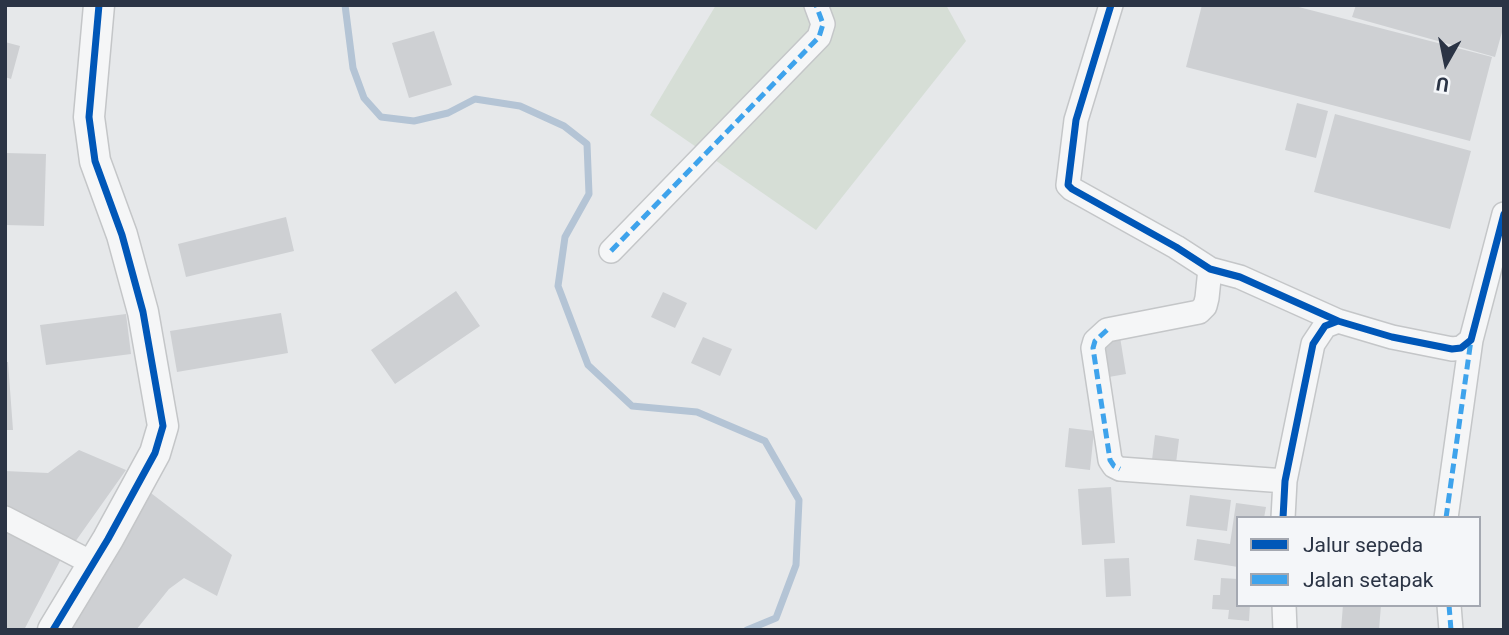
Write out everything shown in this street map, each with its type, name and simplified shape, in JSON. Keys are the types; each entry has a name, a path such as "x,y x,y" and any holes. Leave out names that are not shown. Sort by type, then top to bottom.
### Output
{"street":[{"path":"53,630 94,564 155,453 163,426 143,312 122,236 95,160 89,117 99,5"},
{"path":"611,251 819,37 823,23 816,5"},
{"path":"1111,5 1076,121 1068,184 1072,189 1210,269 1240,277 1338,321 1392,337 1452,349 1461,348 1471,340"},
{"path":"1446,516 1471,340 1504,214"},
{"path":"1210,269 1208,298 1199,312 1107,330 1095,341 1093,348 1110,460 1120,469 1285,481"},
{"path":"1283,516 1285,481 1313,344 1325,327 1338,321"},
{"path":"5,518 94,564"},
{"path":"1284,607 1285,630"},
{"path":"1449,607 1451,630"}],"shaded area":[{"path":"716,5 946,5 966,41 816,230 650,115"}],"building":[{"path":"1202,5 1291,5 1492,57 1470,141 1186,67"},
{"path":"1356,5 1504,5 1504,25 1495,57 1352,17"},
{"path":"434,31 452,85 409,98 392,43"},
{"path":"5,42 20,46 11,79 5,77"},
{"path":"1297,103 1328,111 1316,158 1285,150"},
{"path":"1335,114 1471,151 1450,229 1314,192"},
{"path":"5,153 46,154 44,226 5,225"},
{"path":"286,217 294,251 186,277 178,244"},
{"path":"456,291 480,326 395,384 371,350"},
{"path":"663,292 687,303 675,328 651,317"},
{"path":"281,313 288,353 177,372 170,331"},
{"path":"126,314 131,354 46,365 40,325"},
{"path":"703,337 732,349 720,376 691,363"},
{"path":"1120,337 1126,374 1103,378 1097,340"},
{"path":"5,362 8,362 13,430 5,430"},
{"path":"1069,428 1094,431 1090,470 1065,467"},
{"path":"1155,435 1179,439 1176,463 1152,460"},
{"path":"79,450 126,470 75,542 5,517 5,471 48,473"},
{"path":"143,487 232,555 217,596 184,578 169,589 136,630 59,630"},
{"path":"1111,487 1115,543 1082,545 1078,489"},
{"path":"1190,495 1231,500 1227,531 1186,526"},
{"path":"1236,503 1266,507 1264,516 1236,516 1236,567 1194,560 1197,539 1230,544"},
{"path":"5,522 61,559 24,630 5,630"},
{"path":"1129,558 1131,596 1106,597 1104,559"},
{"path":"1221,578 1236,579 1236,607 1250,607 1249,621 1228,619 1229,610 1212,609 1213,595 1220,595"},
{"path":"1343,607 1381,607 1379,630 1341,630"}],"waterway":[{"path":"345,5 353,68 364,98 381,117 414,121 448,113 475,99 520,106 564,126 587,144 589,194 565,237 558,286 588,365 632,406 697,412 765,441 799,500 796,565 776,618 747,630"}],"marked path":[{"path":"611,251 819,37 823,24 816,5"},
{"path":"1107,330 1095,341 1093,348 1110,460 1120,469"},
{"path":"1446,516 1471,340"},
{"path":"1449,607 1451,630"}],"cycle path":[{"path":"53,630 108,539 155,453 163,426 143,312 122,235 95,161 89,117 99,5"},
{"path":"1111,5 1076,120 1068,185 1210,269 1240,277 1338,321"},
{"path":"1283,516 1285,481 1313,344 1325,326 1338,321 1392,337 1452,349 1461,348 1471,340 1504,214"}]}
